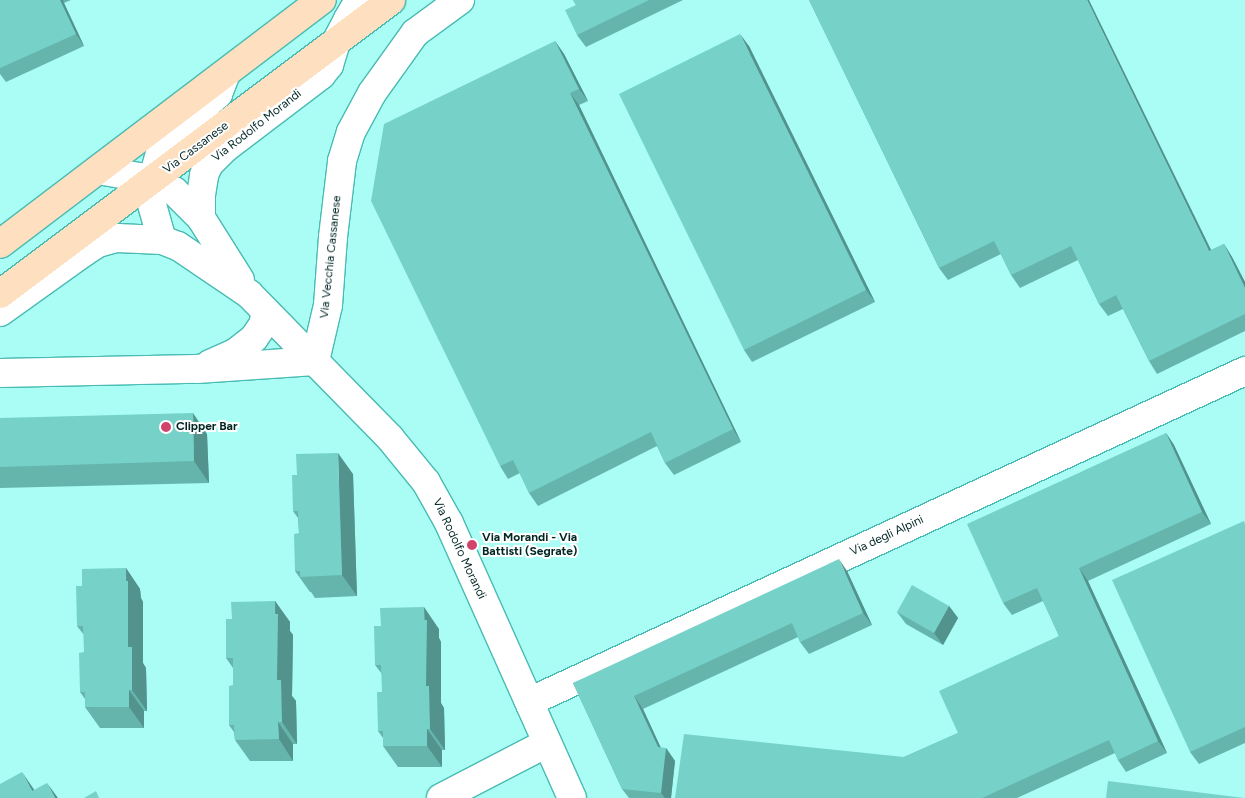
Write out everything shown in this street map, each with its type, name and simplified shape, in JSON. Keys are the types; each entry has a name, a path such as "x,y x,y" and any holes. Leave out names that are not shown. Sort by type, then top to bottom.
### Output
{"main road":[{"path":"0,244 322,0"},
{"name":"Via Cassanese","path":"0,294 391,0"}],"street":[{"name":"Via Rodolfo Morandi","path":"201,218 202,186 209,164 225,148 313,83 328,65 336,42 354,8 364,0"},
{"name":"Via Vecchia Cassanese","path":"315,361 328,305 332,237 342,161 351,132 372,93 415,33 460,0"},
{"path":"162,240 151,208 152,181 164,143 218,94 226,73"},
{"name":"Via Rodolfo Morandi","path":"98,170 114,171 152,181 174,191 201,218 258,303"},
{"name":"Via Rodolfo Morandi","path":"0,312 98,244 116,238 162,240 194,255 258,303 390,438 434,496 449,523 572,798"},
{"path":"197,369 235,353 254,338 263,325 258,303"},
{"path":"0,374 197,369 315,361"},
{"name":"Via degli Alpini","path":"529,702 1245,371"},
{"path":"441,798 547,743"}],"building":[{"path":"0,0 60,0 76,34 0,68"},
{"path":"573,0 649,0 577,35 565,10 576,5"},
{"path":"809,0 1087,0 1209,251 1224,244 1245,288 1245,314 1149,361 1116,295 1099,304 1071,246 1011,275 994,241 939,268"},
{"path":"740,34 866,290 744,350 619,94"},
{"path":"555,41 579,89 570,93 733,429 665,463 651,432 529,493 513,460 500,466 371,201 384,124"},
{"path":"193,413 194,461 0,467 0,418"},
{"path":"1166,433 1202,512 1079,568 1158,741 1118,760 1109,740 982,798 675,798 684,734 904,757 958,733 939,691 1059,636 1037,588 1003,603 967,524"},
{"path":"338,453 342,575 300,577 300,571 295,571 294,534 299,533 298,511 293,511 292,475 297,475 296,454"},
{"path":"1244,521 1245,727 1190,752 1112,580"},
{"path":"839,559 863,613 800,642 792,623 634,696 658,747 666,748 661,793 622,789 573,683"},
{"path":"126,568 126,581 128,581 128,647 132,647 132,690 129,690 129,707 85,707 85,692 80,692 79,653 84,652 83,626 77,626 76,586 82,586 82,569"},
{"path":"912,585 949,606 934,633 897,612"},
{"path":"275,601 275,614 278,614 277,680 281,680 282,722 278,722 279,739 235,740 234,725 229,725 229,686 233,685 233,658 226,658 226,619 232,619 231,602"},
{"path":"424,607 424,620 427,620 426,686 429,686 430,729 427,729 427,746 383,746 383,731 378,731 377,692 382,692 381,665 375,665 374,626 381,626 380,608"},
{"path":"22,772 32,791 47,783 55,798 0,798 0,784"},
{"path":"1108,781 1244,798 1106,798"},
{"path":"96,791 99,798 84,798"}],"place":[{"name":"Clipper Bar","path":"166,427"},
{"name":"Via Morandi - Via Battisti (Segrate)","path":"472,545"}]}
